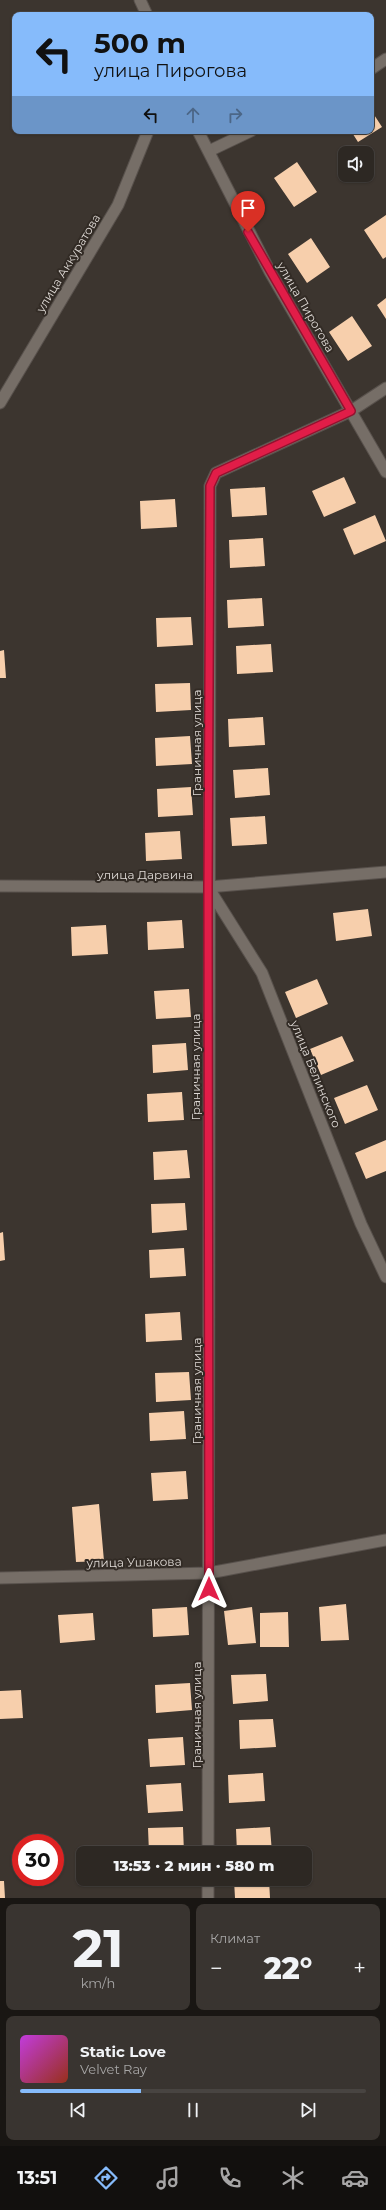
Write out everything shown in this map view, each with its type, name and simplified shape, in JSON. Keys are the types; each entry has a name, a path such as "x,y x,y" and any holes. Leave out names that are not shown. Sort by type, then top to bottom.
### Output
{"street":[{"path":"140,0 145,12"},
{"path":"374,67 386,59"},
{"name":"улица Аккуратова","path":"1,399 118,205 147,134"},
{"name":"улица Пирогова","path":"200,134 270,272 386,472"},
{"path":"209,151 245,134"},
{"name":"Граничная улица","path":"208,1846 208,887 210,486 216,473 351,411 386,388"},
{"name":"улица Дарвина","path":"0,886 208,887 386,872"},
{"name":"улица Белинского","path":"208,887 262,973 361,1224 386,1278"},
{"name":"улица Ушакова","path":"0,1578 209,1573 386,1540"},
{"path":"208,1886 208,1898"}],"building":[{"path":"374,115 382,127 374,132"},
{"path":"353,134 371,134 358,142"},
{"path":"297,162 317,192 294,207 274,178"},
{"path":"386,215 386,257 383,259 364,230"},
{"path":"311,238 330,267 307,283 288,254"},
{"path":"386,298 386,319 377,305"},
{"path":"352,316 372,346 348,361 329,332"},
{"path":"344,477 356,503 324,517 312,491"},
{"path":"265,487 267,515 232,517 230,489"},
{"path":"175,499 177,527 141,529 140,501"},
{"path":"375,515 386,541 354,555 343,529"},
{"path":"263,538 265,566 230,568 229,540"},
{"path":"262,598 264,626 228,628 227,600"},
{"path":"191,617 193,645 157,647 156,618"},
{"path":"271,644 273,672 237,674 236,646"},
{"path":"4,650 6,678 0,678 0,651"},
{"path":"190,683 191,710 156,712 155,684"},
{"path":"263,717 265,745 229,747 228,719"},
{"path":"190,736 192,764 156,766 155,738"},
{"path":"268,768 270,795 235,798 233,770"},
{"path":"191,787 193,815 158,817 157,789"},
{"path":"265,816 267,844 232,846 230,818"},
{"path":"180,831 182,859 146,861 145,833"},
{"path":"368,909 372,936 336,941 333,913"},
{"path":"182,920 184,948 148,950 147,922"},
{"path":"106,925 108,954 72,956 71,927"},
{"path":"317,979 328,1004 296,1018 285,992"},
{"path":"189,989 191,1017 156,1019 154,991"},
{"path":"342,1036 354,1061 321,1075 310,1049"},
{"path":"186,1043 188,1070 153,1073 152,1045"},
{"path":"367,1085 378,1110 345,1124 334,1098"},
{"path":"182,1092 184,1120 148,1122 147,1094"},
{"path":"386,1140 386,1171 366,1179 355,1153"},
{"path":"187,1150 190,1178 154,1180 153,1152"},
{"path":"185,1203 187,1230 152,1233 151,1204"},
{"path":"3,1232 5,1260 0,1261 0,1233"},
{"path":"184,1248 186,1276 150,1278 149,1250"},
{"path":"180,1312 182,1340 146,1342 145,1314"},
{"path":"189,1372 191,1400 156,1402 155,1373"},
{"path":"184,1411 186,1439 150,1441 149,1413"},
{"path":"186,1471 188,1499 153,1501 151,1473"},
{"path":"99,1504 104,1561 76,1562 72,1507"},
{"path":"346,1604 349,1640 321,1641 319,1607"},
{"path":"187,1607 189,1635 153,1637 152,1609"},
{"path":"252,1607 256,1643 228,1645 224,1611"},
{"path":"288,1612 289,1647 260,1647 260,1613"},
{"path":"93,1613 95,1640 60,1643 58,1615"},
{"path":"266,1674 268,1701 233,1704 231,1675"},
{"path":"190,1683 192,1710 156,1713 155,1685"},
{"path":"21,1690 23,1718 0,1719 0,1691"},
{"path":"273,1719 276,1747 240,1749 239,1720"},
{"path":"183,1737 185,1765 150,1767 148,1739"},
{"path":"263,1773 265,1801 229,1803 228,1775"},
{"path":"181,1783 183,1811 148,1813 146,1785"},
{"path":"183,1827 184,1846 149,1846 148,1828"},
{"path":"270,1827 271,1846 237,1846 236,1829"},
{"path":"0,1881 4,1881 5,1898 0,1898"},
{"path":"234,1886 269,1886 270,1898 235,1898"}],"route":[{"path":"209,1589 208,887 210,486 216,473 351,411 248,232"}]}
